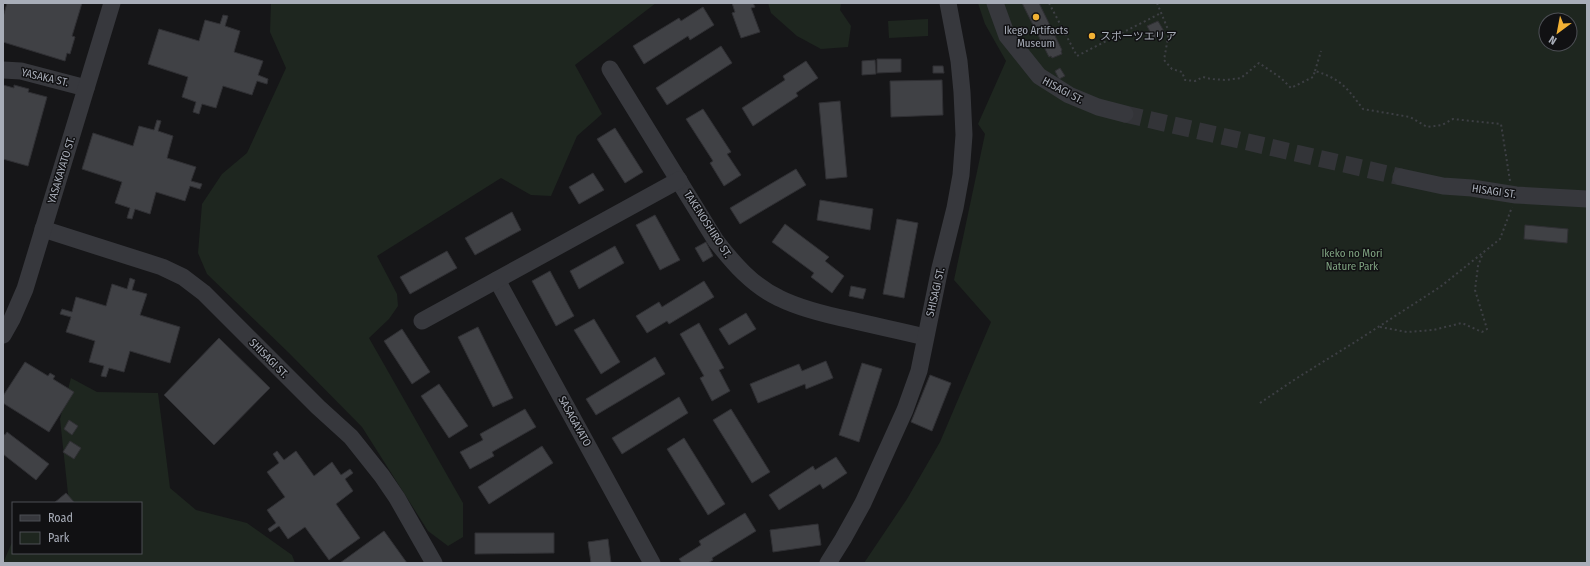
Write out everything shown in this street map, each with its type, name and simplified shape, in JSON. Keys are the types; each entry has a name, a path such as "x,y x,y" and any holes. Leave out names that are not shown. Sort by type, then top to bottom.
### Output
{"lane":[{"name":"YASAKAYATO ST.","path":"3,335 12,319 25,289 112,3"},
{"name":"SHISAGI ST.","path":"828,563 863,503 905,410 919,371 925,337 955,208 961,175 964,135 959,61 948,3"},
{"name":"HISAGI ST.","path":"995,3 1007,36 1039,76 1069,95 1098,107 1125,114"},
{"name":"TAKENOSHIRO ST.","path":"610,69 716,241 731,260 754,282 778,298 800,307 925,337"},
{"name":"YASAKA ST.","path":"3,70 21,71 86,88"},
{"name":"HISAGI ST.","path":"1401,177 1443,186 1472,188 1516,195 1587,199"},
{"path":"422,321 679,180"},
{"name":"SHISAGI ST.","path":"43,229 162,267 183,277 204,293 318,407 351,437 382,476 397,498 434,563"},
{"name":"SASAGAYATO","path":"497,280 652,563"}],"path":[{"path":"1049,3 1077,56 1161,13"},
{"path":"1157,3 1169,32 1164,60 1172,69 1182,72 1185,80 1194,81 1203,77 1226,80 1241,78 1259,63 1281,78 1291,88 1313,77 1320,51"},
{"path":"1260,403 1440,287 1500,239 1516,195 1510,182 1501,124 1453,119 1442,125 1427,127 1410,117 1363,109 1342,83 1330,76 1315,71"},
{"path":"1379,327 1407,332 1433,330 1462,323 1482,332 1487,329 1475,290 1478,266 1483,252"}],"green space":[{"path":"271,3 656,3 575,65 602,114 577,136 551,196 531,195 501,178 377,256 397,294 398,306 389,319 369,338 463,503 463,537 448,546 428,531 362,427 289,353 207,274 198,253 202,204 222,174 247,153 286,68 270,32"},
{"path":"768,3 841,3 840,10 851,26 848,47 821,49 797,36 771,13"},
{"name":"Ikeko no Mori Nature Park","path":"978,3 1587,3 1587,563 864,563 907,499 940,442 991,322 954,280 985,134 978,124 1006,61 985,24"},
{"path":"928,19 928,36 889,38 888,21"},
{"path":"71,378 97,392 158,393 170,488 196,510 247,523 292,555 295,563 3,563 12,542 12,554 142,554 142,502 69,502 60,419"}],"building":[{"path":"7,3 82,3 72,36 75,37 70,54 67,53 65,61 3,42 3,17"},
{"path":"732,3 753,3 755,7 751,8 760,32 741,38 732,13 735,12"},
{"path":"1022,3 1039,3 1062,50 1062,54 1052,58 1051,56 1049,57"},
{"path":"703,7 714,25 690,40 688,36 644,64 633,46 679,18 681,21"},
{"path":"223,15 228,16 225,26 240,31 234,52 263,61 258,75 268,79 267,84 257,81 252,95 223,86 216,108 202,104 199,114 193,112 196,102 182,97 188,77 148,64 159,29 199,41 205,20 220,24"},
{"path":"1158,21 1165,33 1154,39 1147,26"},
{"path":"721,46 732,63 667,105 656,88"},
{"path":"877,59 901,59 901,72 877,73"},
{"path":"875,60 876,74 862,75 862,61"},
{"path":"806,61 818,78 796,93 798,96 753,126 742,108 785,80 783,76"},
{"path":"933,66 943,66 944,73 933,73"},
{"path":"1060,68 1065,76 1059,79 1055,71"},
{"path":"942,80 943,115 891,117 890,81"},
{"path":"3,85 14,88 14,85 29,89 28,92 47,97 28,166 3,159"},
{"path":"840,101 847,177 826,179 819,103"},
{"path":"703,109 731,152 727,154 741,175 724,186 710,163 713,161 686,119"},
{"path":"157,120 161,121 158,131 173,136 167,158 196,167 191,181 202,184 200,189 190,186 185,201 156,192 150,214 135,209 132,219 127,218 130,208 115,203 122,182 82,169 93,133 133,146 139,126 154,130"},
{"path":"615,128 643,172 625,183 597,139"},
{"path":"796,169 806,185 740,224 730,208"},
{"path":"593,173 604,190 579,204 569,187"},
{"path":"820,200 873,209 870,230 817,220"},
{"path":"512,212 521,230 475,255 465,238"},
{"path":"655,215 680,260 660,270 636,225"},
{"path":"897,219 918,223 904,298 883,294"},
{"path":"785,224 829,257 825,261 844,276 832,293 811,277 814,273 772,242"},
{"path":"1525,225 1568,229 1567,243 1524,239"},
{"path":"706,242 713,256 703,262 695,248"},
{"path":"615,246 624,263 579,289 570,271"},
{"path":"447,251 457,268 410,294 400,277"},
{"path":"550,271 574,316 556,326 532,281"},
{"path":"130,278 135,280 132,290 147,294 140,315 180,327 170,363 130,351 124,372 109,368 106,377 101,376 104,366 89,362 95,341 66,332 71,317 60,314 62,309 72,312 76,297 106,306 112,284 127,289"},
{"path":"704,281 714,297 669,324 667,321 647,333 636,316 659,302 662,307"},
{"path":"851,286 866,289 863,299 849,296"},
{"path":"746,313 756,329 729,345 719,329"},
{"path":"594,319 620,362 601,374 574,330"},
{"path":"699,323 724,368 719,370 730,391 712,401 700,378 704,376 680,334"},
{"path":"478,327 513,398 493,407 458,337"},
{"path":"402,329 430,372 412,384 384,341"},
{"path":"219,338 270,388 214,445 164,395"},
{"path":"655,357 665,374 596,415 586,399"},
{"path":"826,361 833,378 806,389 805,384 758,403 750,384 799,364 802,371"},
{"path":"25,362 48,376 50,373 55,376 53,379 74,392 49,432 3,403 3,396"},
{"path":"862,363 882,369 859,442 839,435"},
{"path":"930,375 951,383 932,431 911,422"},
{"path":"439,384 468,426 449,438 421,396"},
{"path":"679,397 688,413 622,454 612,438"},
{"path":"525,409 536,427 492,452 494,456 470,469 460,452 483,440 480,434"},
{"path":"731,409 770,472 752,483 713,420"},
{"path":"69,420 78,426 72,435 64,429"},
{"path":"7,432 49,464 36,480 3,454 3,434 5,435"},
{"path":"684,438 725,504 708,515 667,449"},
{"path":"70,441 81,448 74,459 63,452"},
{"path":"542,446 553,463 489,504 478,487"},
{"path":"277,451 284,460 296,451 314,476 332,462 341,475 350,469 353,473 345,479 353,491 336,504 360,538 329,560 305,527 288,539 279,526 270,532 268,529 276,523 267,510 285,497 267,472 279,463 273,454"},
{"path":"836,457 847,473 823,489 820,484 779,510 769,495 813,466 815,470"},
{"path":"66,493 74,502 55,502"},
{"path":"745,513 756,531 712,558 713,560 708,563 682,563 679,559 701,545 699,541"},
{"path":"818,524 821,545 773,552 770,530"},
{"path":"384,531 407,563 340,563"},
{"path":"475,533 554,533 554,553 475,554"},
{"path":"608,539 611,563 591,563 588,542"}],"tunnel":[{"path":"1125,114 1401,177"}],"place":[{"name":"Ikego Artifacts Museum","path":"1036,17"},
{"name":"スポーツエリア","path":"1092,36"}]}
